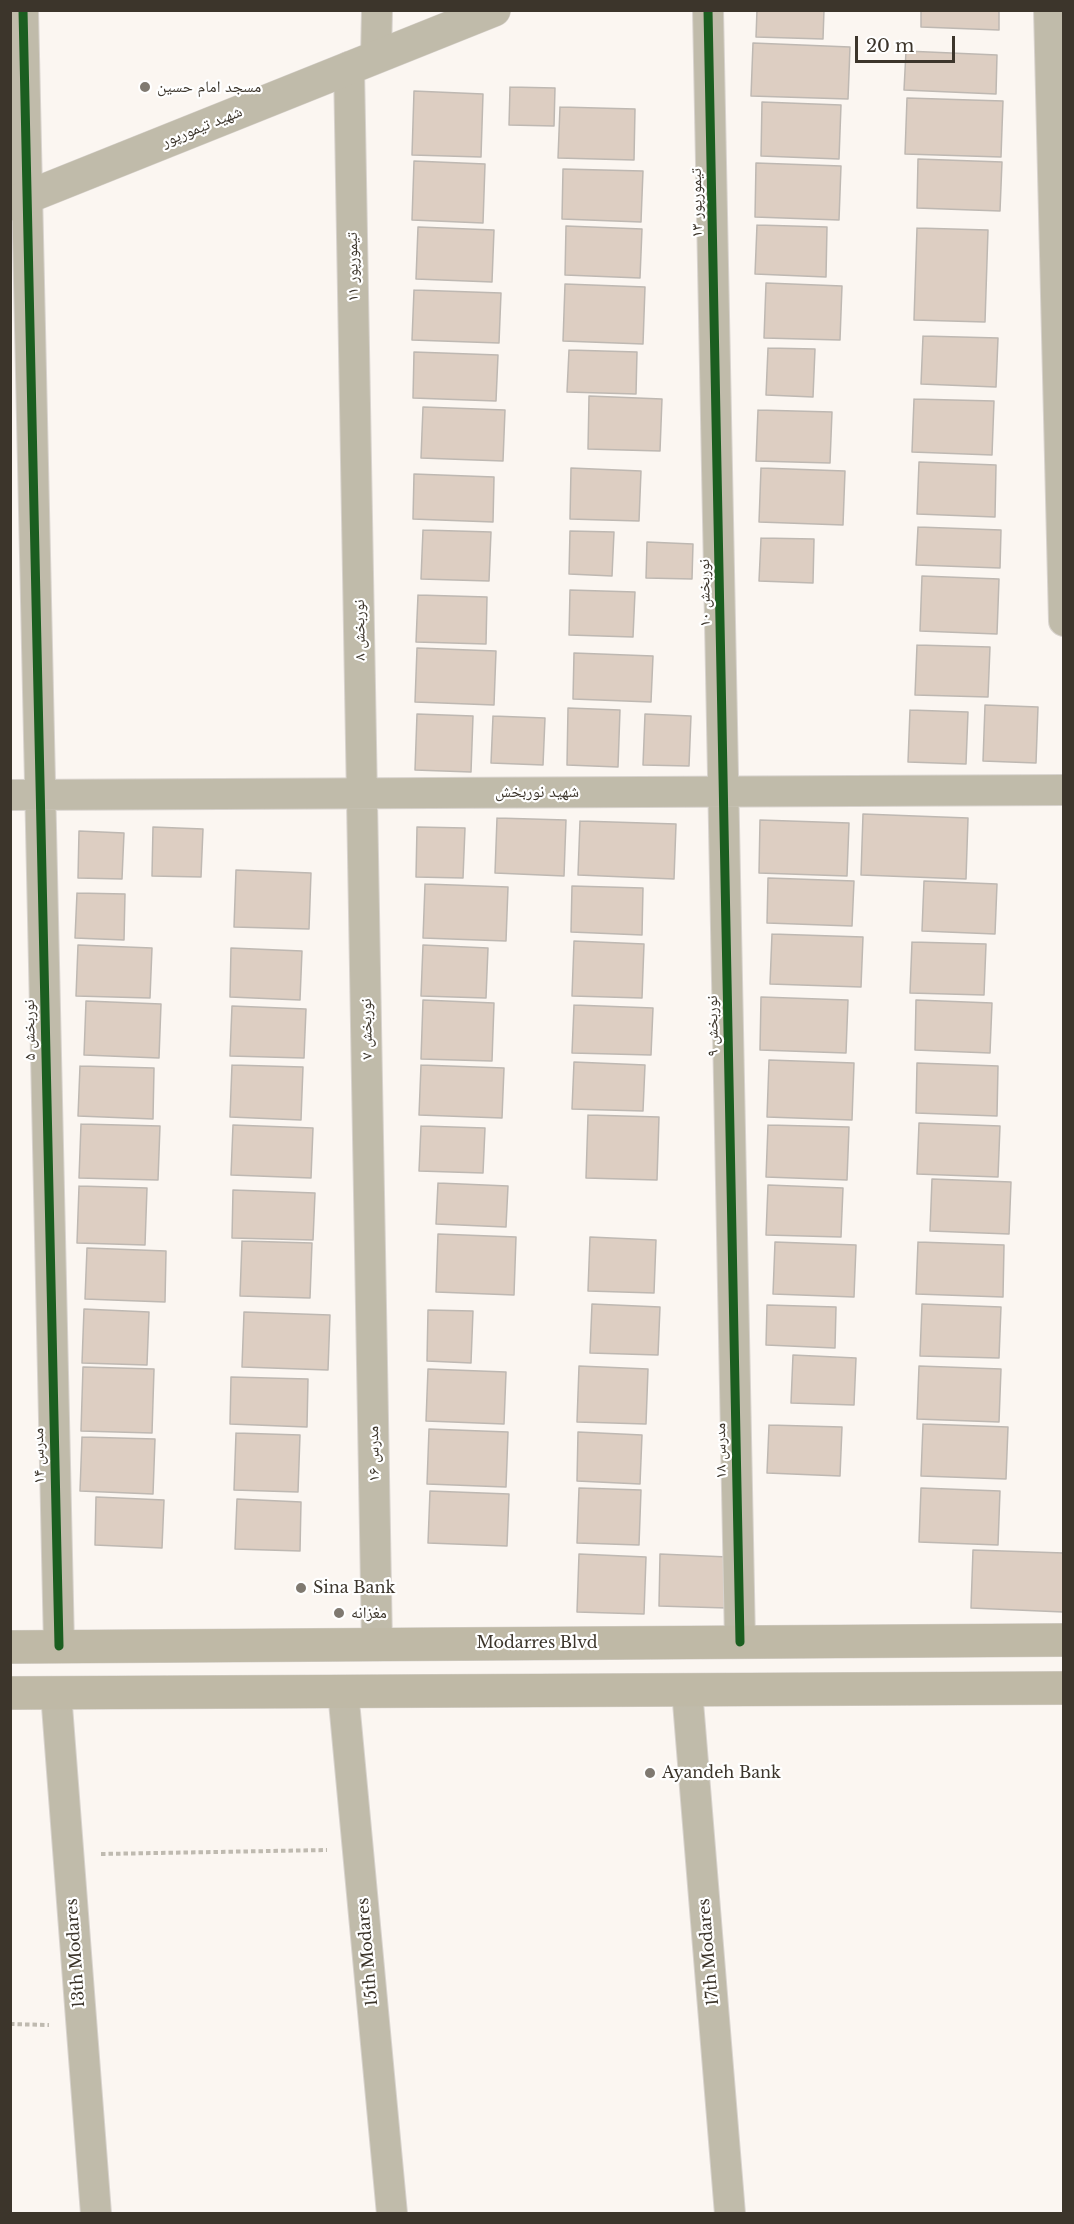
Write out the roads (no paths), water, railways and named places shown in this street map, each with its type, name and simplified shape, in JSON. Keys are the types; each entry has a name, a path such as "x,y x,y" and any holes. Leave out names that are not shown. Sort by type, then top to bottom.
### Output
{"main road":[{"name":"Modarres Blvd","path":"10,1647 1064,1640"},
{"path":"10,1693 1064,1688"}],"street":[{"name":"نوربخش ۵","path":"23,10 19,200 34,530 50,1265"},
{"name":"تیمورپور ۱۱","path":"357,466 363,62 377,10"},
{"name":"شهید تیمورپور","path":"19,200 494,10"},
{"name":"تیمورپور ۱۳","path":"708,10 716,394"},
{"path":"1050,10 1064,621"},
{"name":"نوربخش ۱۰","path":"716,394 724,791"},
{"name":"نوربخش ۸","path":"357,466 363,793"},
{"name":"شهید نوربخش","path":"10,795 1064,790"},
{"name":"نوربخش ۹","path":"724,791 733,1259"},
{"name":"نوربخش ۷","path":"363,793 371,1264"},
{"name":"مدرس ۱۸","path":"733,1259 740,1642"},
{"name":"مدرس ۱۶","path":"371,1264 377,1644"},
{"name":"مدرس ۱۴","path":"50,1265 59,1646"},
{"name":"17th Modares","path":"687,1690 730,2214"},
{"name":"15th Modares","path":"344,1691 392,2214"},
{"name":"13th Modares","path":"56,1693 96,2214"}],"place":[{"name":"مسجد امام حسین","path":"145,87"},
{"name":"Sina Bank","path":"301,1588"},
{"name":"مغزانه","path":"339,1613"},
{"name":"Ayandeh Bank","path":"650,1773"}]}
